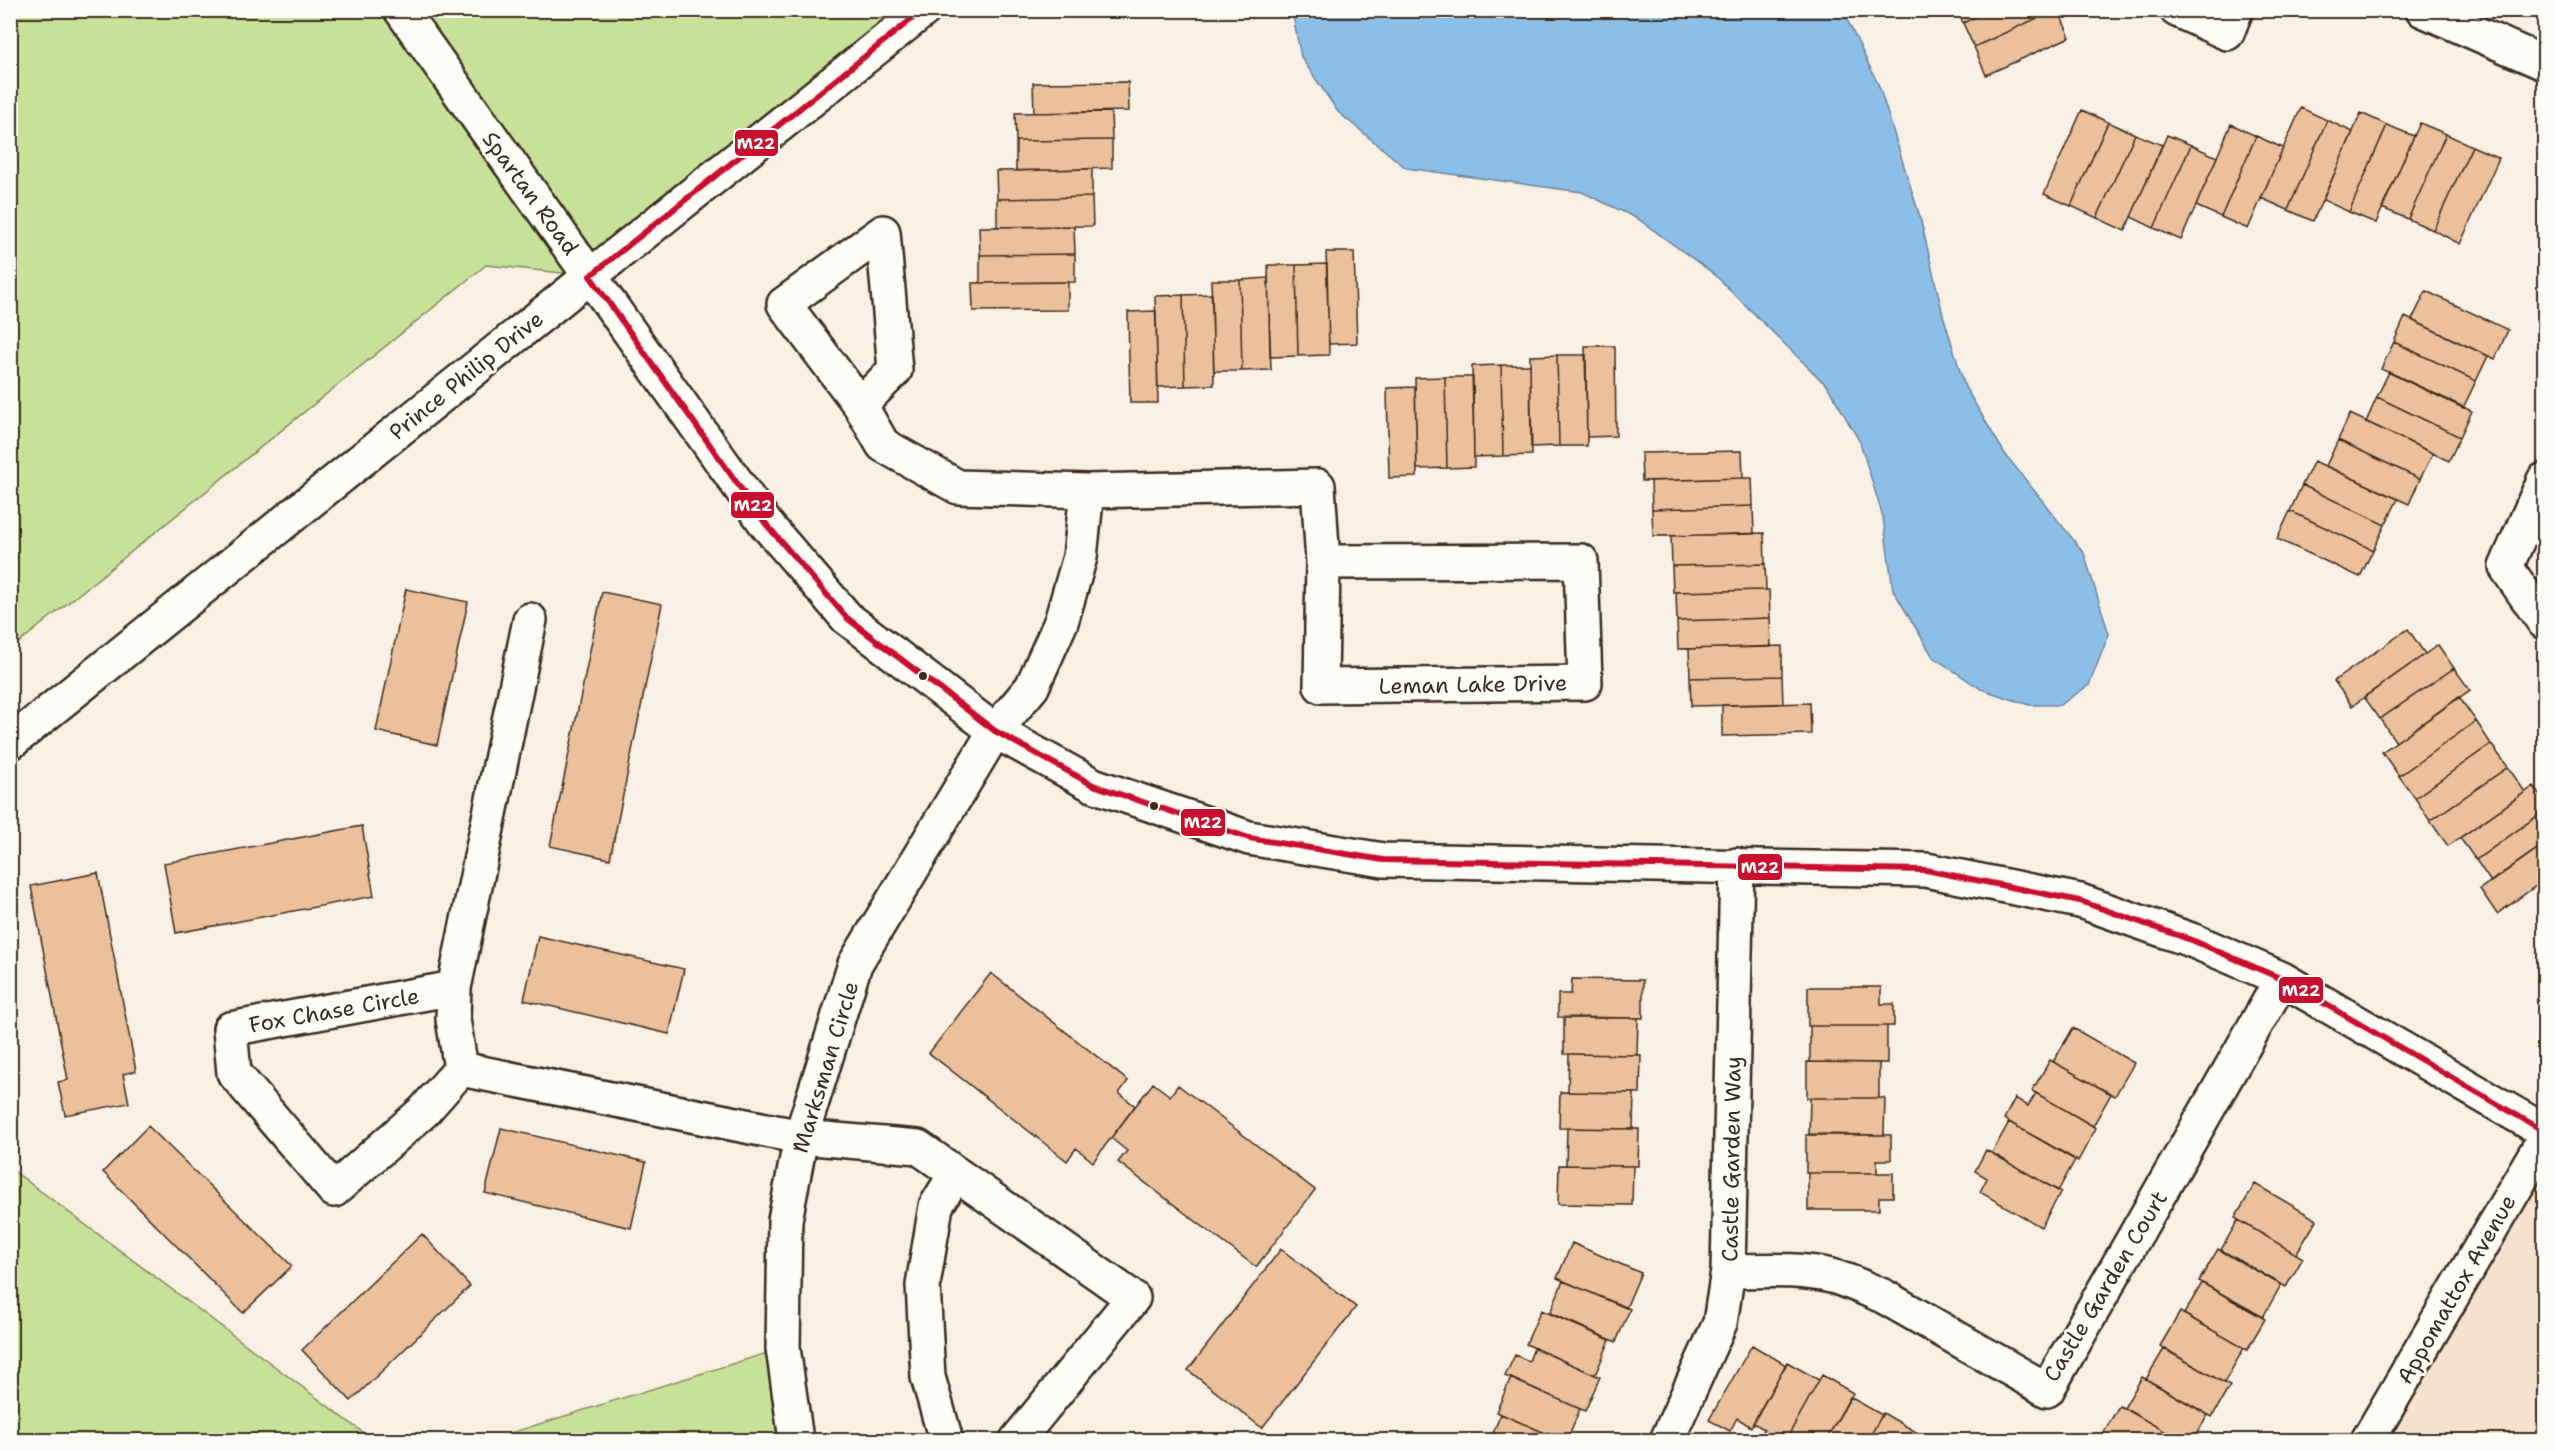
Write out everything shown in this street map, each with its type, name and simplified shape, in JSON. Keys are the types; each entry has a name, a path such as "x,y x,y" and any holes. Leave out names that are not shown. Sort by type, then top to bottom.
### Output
{"street":[{"name":"Spartan Road","path":"401,10 766,524 847,618 995,731 1093,785 1249,838 1383,860 1926,870 2080,901 2194,941 2282,978 2544,1131"},
{"name":"Prince Philip Drive","path":"10,743 924,10"},
{"path":"2177,10 2227,33 2236,10"},
{"path":"2423,10 2544,63"},
{"name":"Leman Lake Drive","path":"860,405 895,370 883,232 784,304 860,405 883,446 958,488 1087,492 1318,486 1323,562 1321,686 1585,683 1581,561 1323,562"},
{"path":"2544,480 2506,567 2544,622"},
{"path":"995,731 1032,687 1061,622 1080,557 1087,492"},
{"name":"Fox Chase Circle","path":"454,988 230,1029 234,1073 334,1191 423,1111 461,1069 453,1019 454,988 530,620"},
{"name":"Marksman Circle","path":"796,1440 783,1336 785,1220 801,1137 855,964 995,731"},
{"name":"Castle Garden Way","path":"1667,1440 1720,1323 1728,1271 1737,865"},
{"name":"Castle Garden Court","path":"1728,1271 1785,1271 1830,1276 1854,1284 1883,1296 2047,1390 2282,978"},
{"path":"461,1069 801,1137 918,1147 1133,1298 1017,1440"},
{"name":"Appomattox Avenue","path":"2368,1440 2544,1138"},
{"path":"946,1440 928,1377 923,1285 936,1206 955,1175"}],"shaded area":[{"path":"2544,1139 2544,1440 2368,1440"}],"green space":[{"path":"10,11 924,11 590,276 486,265 11,649"},
{"path":"11,1169 373,1440 11,1440"},
{"path":"783,1348 796,1440 488,1440"}],"water":[{"path":"1292,11 1843,11 1879,86 1920,217 1943,315 1965,387 2005,454 2084,553 2109,634 2089,685 2060,705 2029,705 1981,689 1933,657 1893,590 1883,517 1860,442 1828,387 1714,274 1638,219 1582,192 1406,168 1338,112 1301,57"}],"building":[{"path":"1957,10 1989,10 1963,23"},
{"path":"1989,10 2055,10 1974,47 1963,23"},
{"path":"2058,10 2070,37 1986,75 1974,47"},
{"path":"1128,82 1129,111 1034,113 1033,83"},
{"path":"2301,108 2327,120 2288,210 2261,198"},
{"path":"2082,110 2108,122 2071,206 2044,194"},
{"path":"1111,112 1112,140 1016,141 1015,113"},
{"path":"2361,113 2387,125 2349,212 2323,200"},
{"path":"2327,120 2353,132 2313,221 2288,210"},
{"path":"2108,122 2135,134 2097,218 2071,206"},
{"path":"2420,123 2446,134 2408,219 2382,208"},
{"path":"2231,124 2256,136 2221,217 2196,206"},
{"path":"2387,125 2414,136 2376,223 2349,212"},
{"path":"2135,134 2162,145 2125,231 2097,218"},
{"path":"2446,134 2472,146 2433,230 2408,219"},
{"path":"2167,135 2191,145 2154,228 2131,217"},
{"path":"2256,136 2283,148 2248,229 2221,217"},
{"path":"1112,140 1112,168 1016,171 1016,141"},
{"path":"2191,145 2217,157 2181,240 2154,228"},
{"path":"2472,146 2499,158 2460,244 2433,230"},
{"path":"1092,169 1092,197 997,199 996,171"},
{"path":"1092,197 1093,226 997,227 997,199"},
{"path":"1074,226 1075,254 980,255 979,227"},
{"path":"1326,252 1354,252 1357,343 1329,344"},
{"path":"1075,254 1075,282 980,283 980,255"},
{"path":"1327,264 1329,355 1298,356 1296,265"},
{"path":"1268,265 1296,265 1298,356 1270,357"},
{"path":"1268,278 1271,370 1242,371 1240,280"},
{"path":"1211,280 1240,280 1242,371 1214,371"},
{"path":"1068,282 1068,310 973,311 972,283"},
{"path":"2426,291 2508,330 2495,359 2412,320"},
{"path":"1212,294 1214,385 1185,386 1183,295"},
{"path":"1183,295 1185,386 1158,387 1155,296"},
{"path":"1156,311 1158,403 1130,403 1128,312"},
{"path":"2405,317 2488,356 2476,381 2394,342"},
{"path":"2394,342 2476,381 2463,408 2381,369"},
{"path":"1585,346 1615,346 1616,436 1587,437"},
{"path":"1557,355 1559,446 1531,447 1530,356"},
{"path":"1557,355 1586,355 1587,446 1559,446"},
{"path":"1501,365 1530,365 1532,455 1503,456"},
{"path":"1501,365 1503,456 1474,457 1472,366"},
{"path":"2389,372 2472,411 2460,437 2377,397"},
{"path":"1445,377 1447,468 1417,469 1415,378"},
{"path":"1445,377 1473,377 1474,467 1447,468"},
{"path":"1415,387 1417,477 1389,478 1387,388"},
{"path":"2377,397 2460,437 2449,461 2366,422"},
{"path":"2350,414 2433,453 2420,479 2338,440"},
{"path":"2338,440 2420,479 2409,504 2326,466"},
{"path":"1742,451 1743,478 1642,481 1641,453"},
{"path":"2314,461 2398,499 2385,525 2302,485"},
{"path":"1752,478 1753,506 1652,509 1651,481"},
{"path":"2302,485 2385,525 2373,550 2290,511"},
{"path":"1753,506 1754,534 1653,536 1652,509"},
{"path":"2290,511 2373,550 2360,577 2277,539"},
{"path":"1764,533 1765,564 1672,566 1671,536"},
{"path":"1765,564 1766,590 1673,592 1672,566"},
{"path":"406,589 468,602 437,745 376,731"},
{"path":"1769,590 1770,618 1677,621 1676,592"},
{"path":"602,592 662,604 610,859 550,846"},
{"path":"1770,618 1771,647 1678,649 1677,621"},
{"path":"2408,629 2425,654 2352,706 2334,681"},
{"path":"2438,645 2454,668 2380,719 2364,697"},
{"path":"1782,646 1782,676 1690,678 1689,649"},
{"path":"2454,668 2470,690 2396,742 2380,719"},
{"path":"1782,676 1783,704 1691,706 1690,678"},
{"path":"2459,697 2476,721 2399,776 2382,752"},
{"path":"1810,703 1811,734 1722,736 1722,705"},
{"path":"2476,721 2491,744 2415,798 2399,776"},
{"path":"2491,744 2508,767 2430,821 2415,798"},
{"path":"2508,767 2525,792 2448,846 2430,821"},
{"path":"2534,786 2544,801 2544,811 2476,860 2460,838"},
{"path":"2544,811 2544,844 2491,882 2476,860"},
{"path":"362,826 374,896 176,933 164,863"},
{"path":"2544,844 2544,880 2497,914 2480,889"},
{"path":"98,873 136,1071 123,1074 129,1103 65,1115 58,1082 68,1080 31,886"},
{"path":"538,936 684,969 669,1034 524,1000"},
{"path":"991,973 1128,1081 1119,1093 1135,1106 1093,1162 1076,1148 1067,1161 929,1053"},
{"path":"1572,979 1643,980 1643,1018 1558,1017 1558,994 1571,994"},
{"path":"1808,987 1881,987 1881,1004 1894,1004 1894,1026 1808,1026"},
{"path":"1564,1018 1638,1018 1637,1055 1564,1054"},
{"path":"1810,1026 1887,1026 1887,1063 1810,1062"},
{"path":"2073,1028 2134,1063 2115,1096 2053,1062"},
{"path":"1569,1054 1641,1055 1640,1093 1568,1092"},
{"path":"2050,1060 2111,1094 2093,1126 2032,1091"},
{"path":"1807,1062 1879,1063 1879,1098 1807,1098"},
{"path":"1153,1083 1170,1096 1178,1085 1315,1190 1256,1267 1118,1162 1127,1151 1111,1138"},
{"path":"1560,1092 1634,1093 1633,1129 1559,1128"},
{"path":"2036,1093 2096,1128 2078,1161 2004,1119 2015,1098 2028,1106"},
{"path":"1810,1098 1885,1098 1884,1135 1809,1134"},
{"path":"2009,1122 2075,1160 2058,1191 1992,1153"},
{"path":"148,1126 292,1266 243,1313 103,1172"},
{"path":"501,1128 646,1162 631,1228 485,1193"},
{"path":"1567,1128 1639,1129 1638,1166 1566,1165"},
{"path":"1806,1135 1891,1135 1891,1160 1877,1160 1877,1173 1806,1173"},
{"path":"1986,1150 2061,1192 2041,1227 1980,1192 1987,1178 1975,1171"},
{"path":"1559,1165 1633,1166 1632,1205 1558,1204"},
{"path":"1808,1173 1893,1173 1893,1197 1879,1197 1879,1210 1808,1210"},
{"path":"2255,1184 2317,1220 2296,1254 2235,1218"},
{"path":"2238,1220 2303,1258 2286,1287 2221,1250"},
{"path":"422,1234 470,1286 351,1401 302,1350"},
{"path":"1572,1243 1641,1273 1626,1308 1557,1278"},
{"path":"1281,1249 1356,1307 1262,1428 1188,1370"},
{"path":"2218,1249 2281,1285 2263,1317 2199,1281"},
{"path":"1563,1281 1630,1309 1616,1342 1550,1313"},
{"path":"2202,1283 2265,1319 2247,1350 2184,1314"},
{"path":"1541,1310 1610,1340 1595,1375 1526,1344"},
{"path":"2180,1312 2244,1348 2224,1383 2160,1346"},
{"path":"1752,1345 1786,1365 1751,1427 1737,1418 1730,1431 1709,1420"},
{"path":"1534,1348 1600,1377 1585,1411 1505,1376 1515,1355 1529,1361"},
{"path":"2164,1349 2230,1386 2212,1417 2146,1379"},
{"path":"1787,1362 1819,1380 1786,1440 1758,1440 1764,1429 1753,1423"},
{"path":"1822,1375 1853,1393 1826,1440 1787,1438"},
{"path":"2142,1377 2208,1415 2193,1440 2180,1440 2124,1408"},
{"path":"1511,1378 1580,1409 1567,1440 1561,1440 1496,1412"},
{"path":"1850,1397 1882,1415 1868,1440 1826,1440"},
{"path":"2119,1406 2180,1440 2107,1440 2101,1437"},
{"path":"1883,1413 1918,1433 1914,1440 1868,1440"},
{"path":"1501,1414 1561,1440 1490,1440"}],"transit line":[{"name":"M22","path":"590,276 923,10"},
{"name":"M22","path":"590,276 766,524 847,618 995,731 1093,785 1249,838 1383,860 1926,870 2080,901 2194,941 2282,979 2544,1131"}]}
